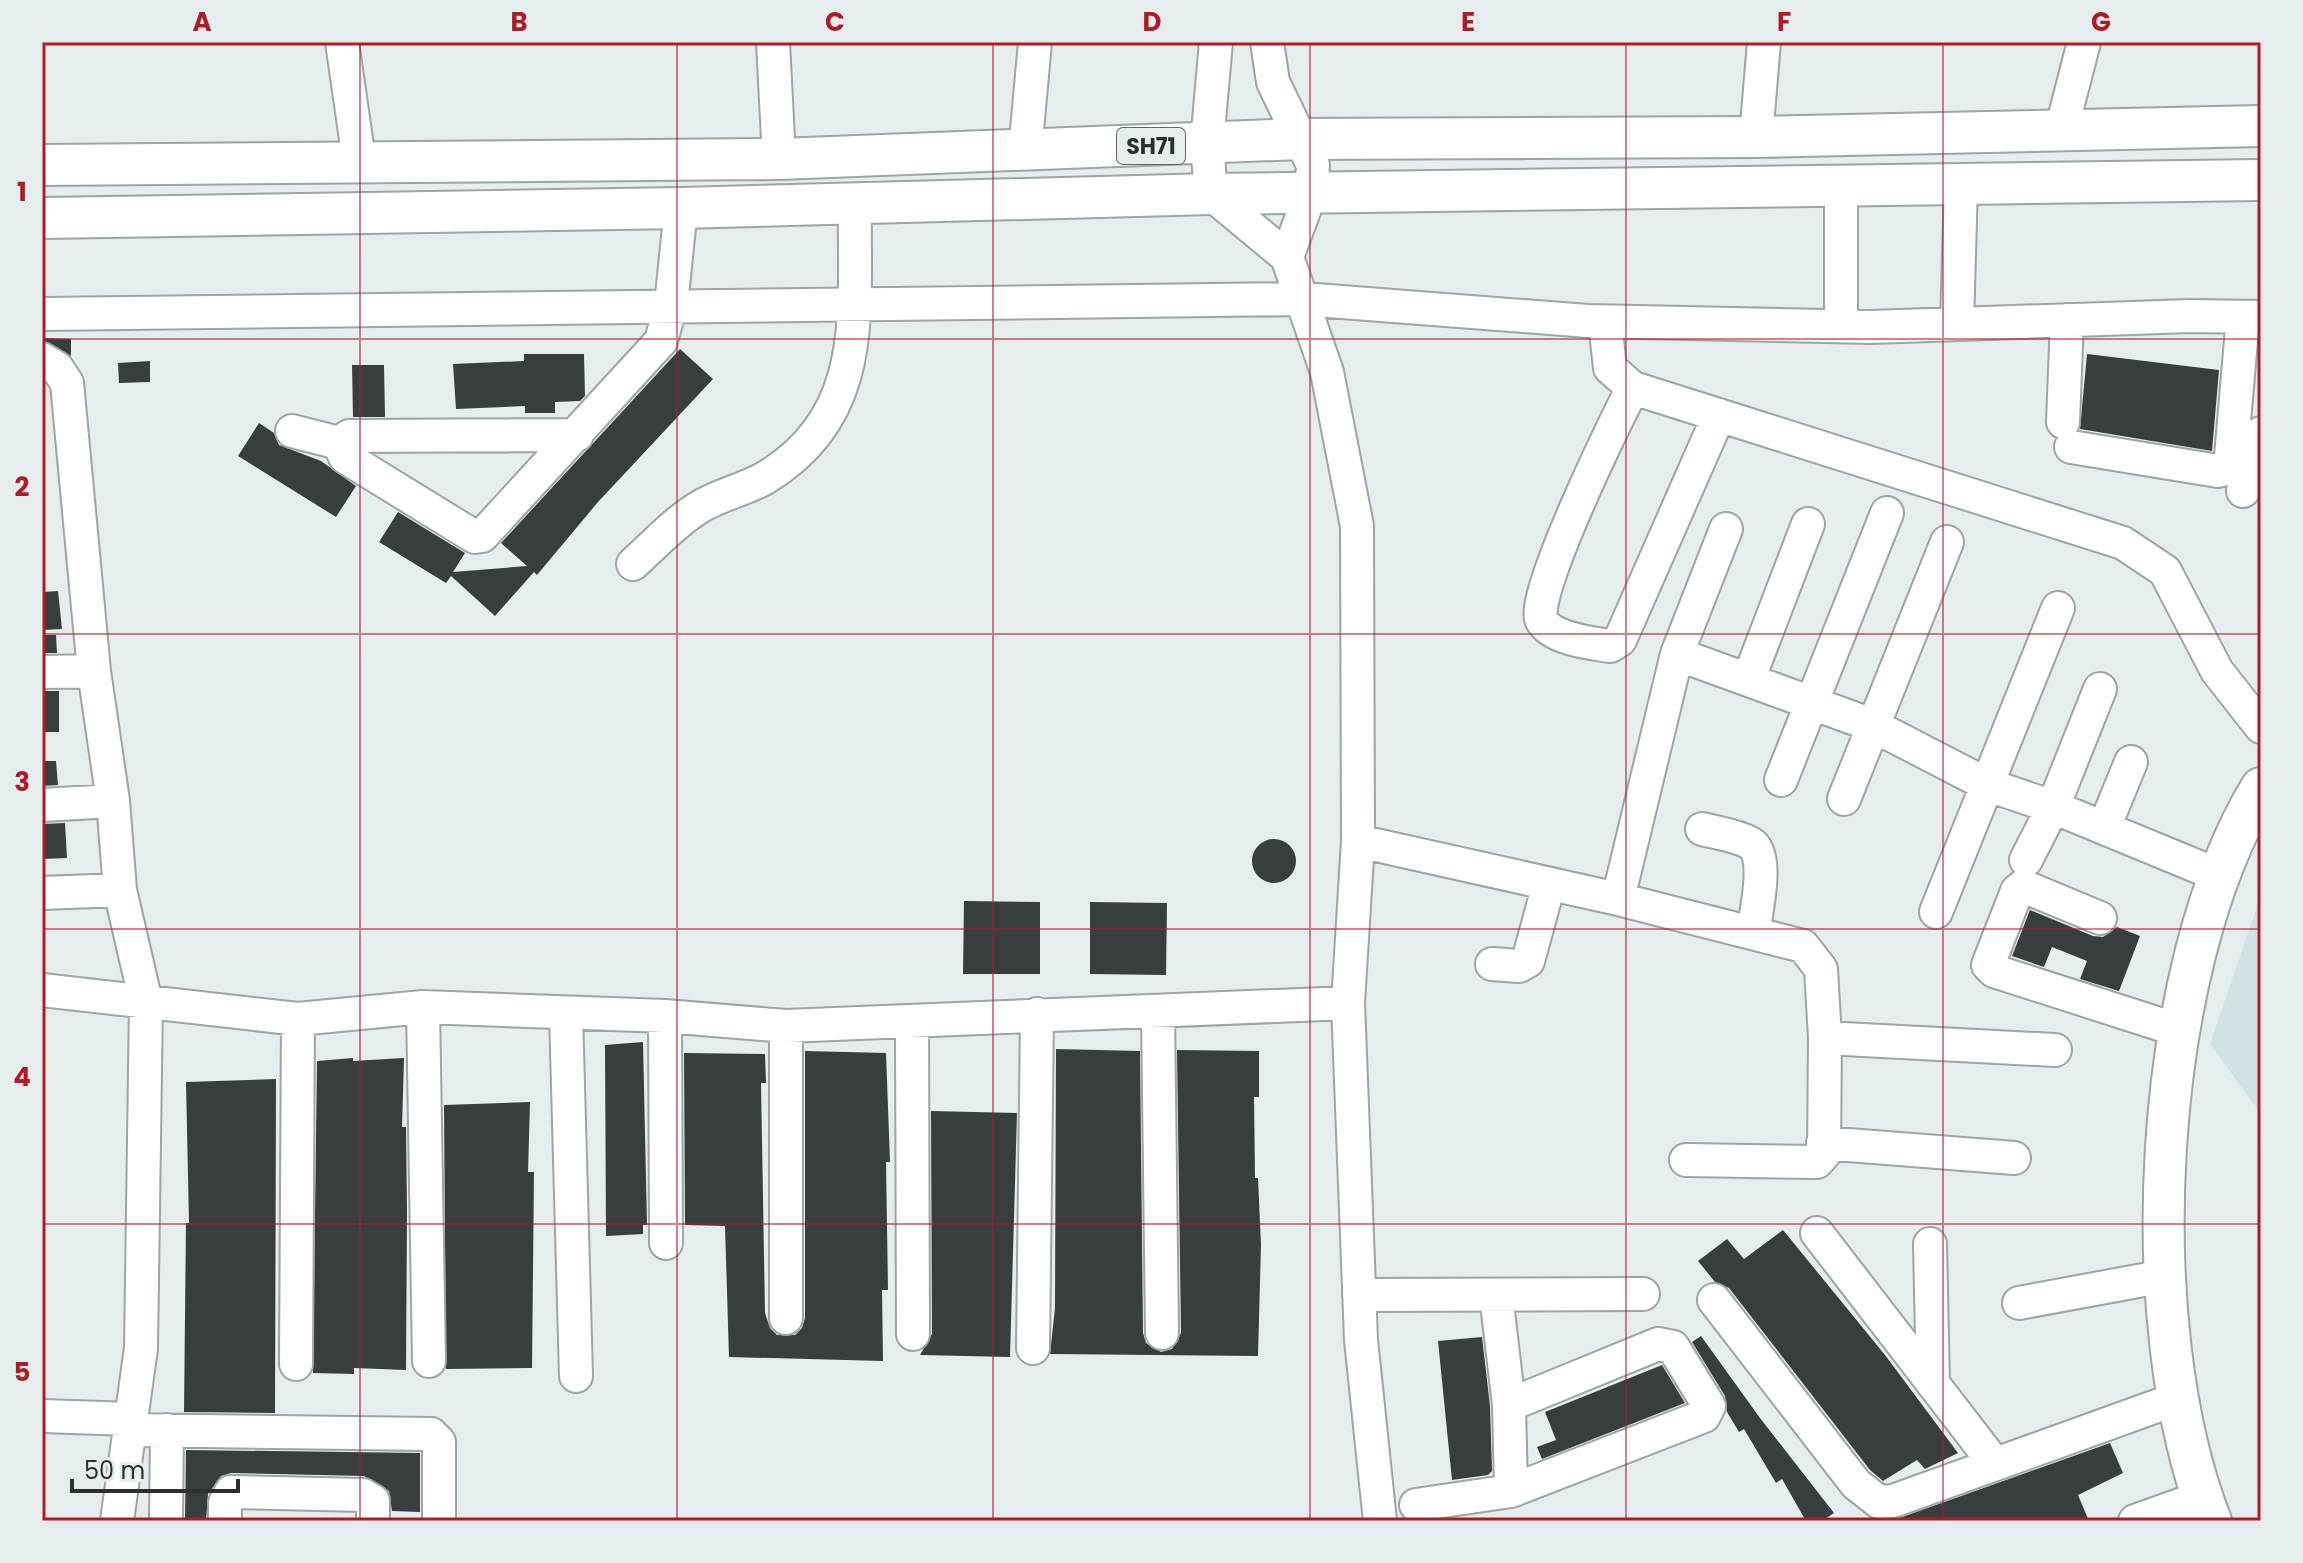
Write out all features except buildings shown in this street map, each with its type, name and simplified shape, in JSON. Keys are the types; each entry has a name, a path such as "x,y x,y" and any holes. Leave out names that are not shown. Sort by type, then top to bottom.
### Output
{"main road":[{"name":"SH71","path":"42,165 359,160 779,159 1025,152 1300,139 1756,137 2261,126"},
{"name":"SH71","path":"42,218 681,208 1311,192 2261,180"},
{"path":"2208,1495 2206,1414 2191,1291 2181,1103 2181,1031 2261,788"},
{"path":"2238,1521 2208,1495 2179,1398 2165,1276 2163,1169 2241,881 2241,849"}],"street":[{"path":"342,42 359,160"},
{"path":"773,42 779,159"},
{"path":"1025,152 1035,42"},
{"path":"1216,42 1207,143 1211,194 1287,257 1327,372 1357,526 1358,841 1348,1003 1359,1295 1380,1521"},
{"path":"1267,42 1273,82 1313,165 1311,192 1287,257"},
{"path":"1756,137 1764,42"},
{"path":"2061,131 2084,42"},
{"path":"1957,324 1961,184"},
{"path":"1841,186 1841,326"},
{"path":"633,564 699,507 763,479 806,445 834,406 847,376 853,304 855,203"},
{"path":"339,443 345,457 478,537 577,435 657,346 671,305 681,208"},
{"path":"42,314 1303,299 1605,322 1841,326 2067,320 2252,317 2230,468 2218,471 2067,435 2067,320"},
{"path":"1605,322 1610,368 1633,388 2123,543 2149,558 2165,571 2217,671 2261,727"},
{"path":"42,359 57,368 67,383 94,671 113,801 120,890 146,1002 141,1348 117,1521"},
{"path":"2248,373 2248,413 2261,420"},
{"path":"1633,388 1600,452 1538,612 1542,621 1557,634 1610,646 1620,640 1719,415"},
{"path":"292,431 339,443 349,436 577,435"},
{"path":"2243,491 2252,445 2261,433"},
{"path":"1781,780 1887,513"},
{"path":"1749,678 1808,524"},
{"path":"1618,899 1677,654 1726,529"},
{"path":"1844,799 1947,542"},
{"path":"1936,912 2058,608"},
{"path":"1677,654 1872,725 1988,785 2104,828 2241,849"},
{"path":"42,672 94,671"},
{"path":"2026,860 2053,807 2100,689"},
{"path":"2104,828 2131,762"},
{"path":"42,805 113,801"},
{"path":"1702,829 1748,842 1757,849 1761,868 1753,933"},
{"path":"1358,841 1618,899 1803,946 1821,969 1825,1038 1824,1154 1810,1164 1686,1160"},
{"path":"1492,964 1519,966 1528,961 1549,884"},
{"path":"2100,918 2023,886 2017,891 1988,965 1994,971 2181,1031"},
{"path":"42,893 120,890"},
{"path":"42,990 298,1019 423,1007 665,1016 786,1026 1348,1003"},
{"path":"423,1007 429,1361"},
{"path":"1158,1011 1162,1333"},
{"path":"566,1013 576,1376"},
{"path":"1033,1348 1037,1014"},
{"path":"665,1016 666,1243"},
{"path":"296,1364 298,1019"},
{"path":"912,1022 913,1334"},
{"path":"786,1026 786,1318"},
{"path":"1825,1038 2055,1050"},
{"path":"1823,1143 2014,1158"},
{"path":"1817,1233 1995,1464"},
{"path":"1930,1244 1933,1384"},
{"path":"2019,1303 2165,1276"},
{"path":"1359,1295 1643,1294"},
{"path":"1496,1295 1509,1405 1511,1491"},
{"path":"1714,1300 1856,1484 1879,1502 1893,1501 2179,1398"},
{"path":"1416,1505 1511,1491 1704,1416 1709,1406 1673,1347 1658,1344 1509,1405"},
{"path":"42,1416 167,1430 431,1434 439,1442 439,1521"},
{"path":"166,1521 167,1430"},
{"path":"225,1521 225,1503 231,1492 363,1495 373,1501 373,1521"},
{"path":"2135,1521 2208,1495"}],"shaded area":[{"path":"2261,895 2261,1114 2210,1044"}]}
